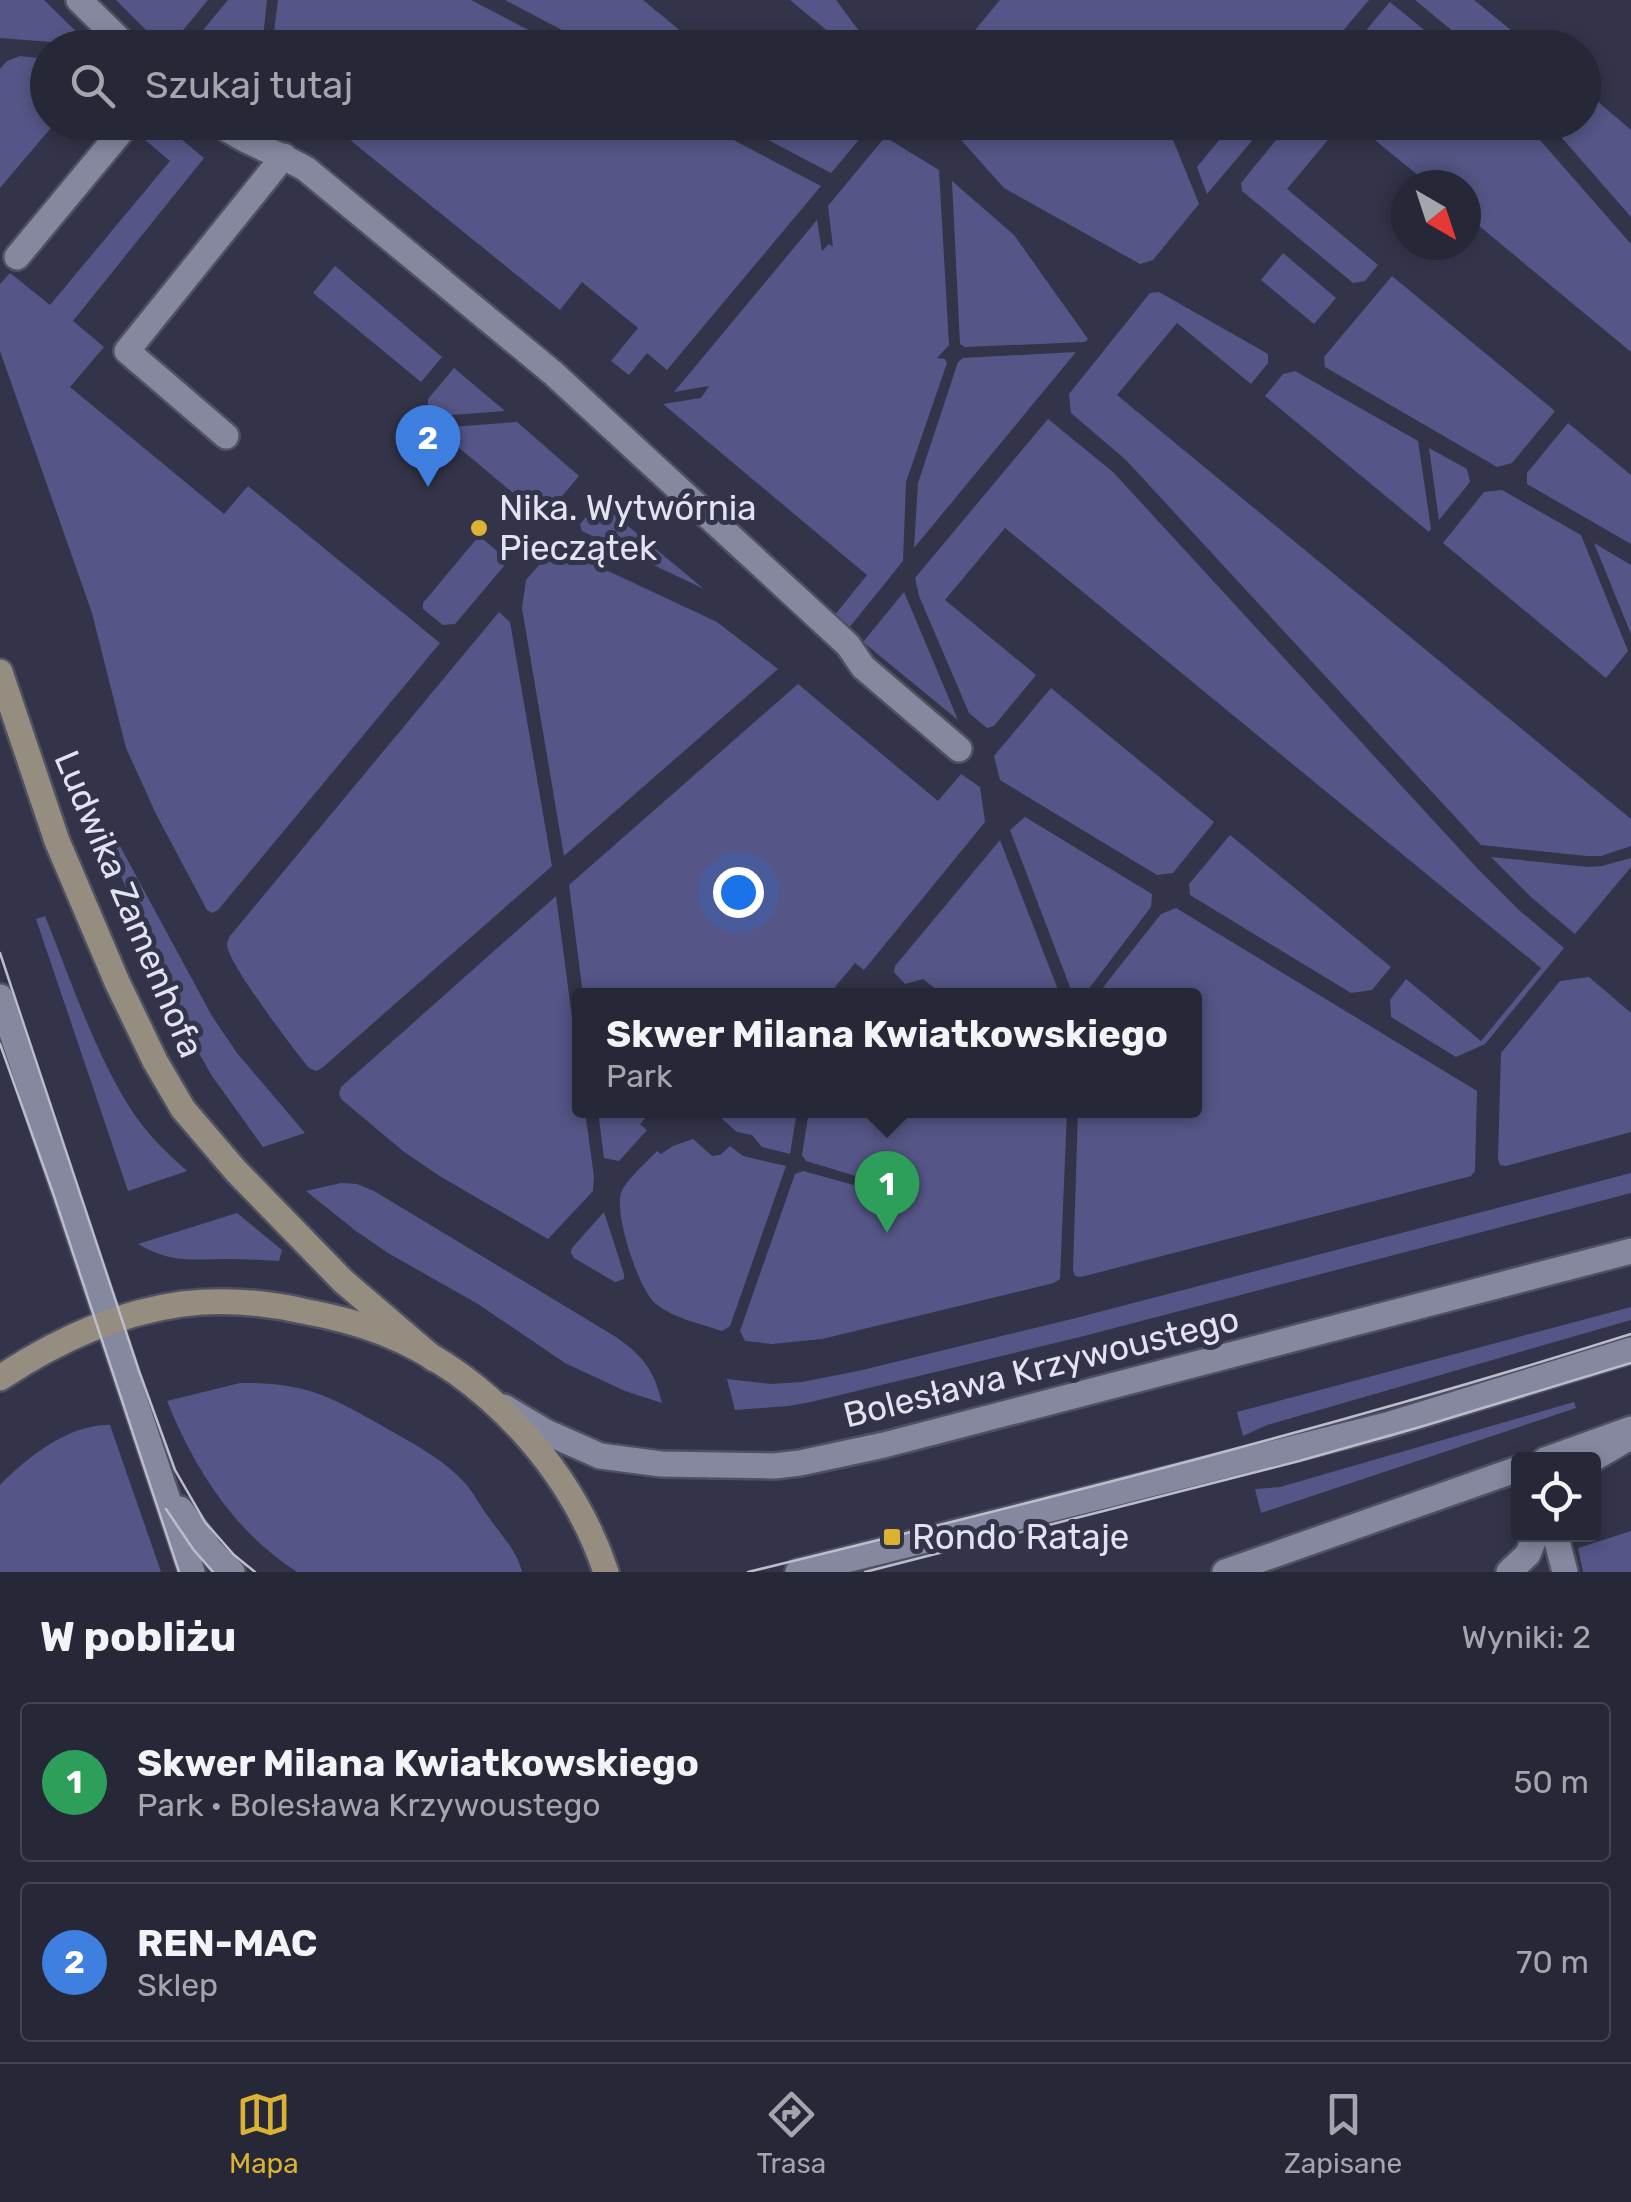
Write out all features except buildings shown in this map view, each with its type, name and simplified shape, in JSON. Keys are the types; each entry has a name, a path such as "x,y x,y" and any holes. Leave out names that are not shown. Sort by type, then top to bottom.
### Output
{"main road":[{"name":"Ludwika Zamenhofa","path":"0,672 57,841 117,982 183,1109 236,1172 343,1281 434,1358"},
{"path":"0,1378 55,1345 134,1314 180,1304 246,1302 333,1317 383,1333 434,1358 516,1425 552,1468 582,1516 606,1572"}],"street":[{"path":"79,0 110,30"},
{"path":"17,257 114,140"},
{"path":"246,140 306,170 552,373 848,645 863,667 959,749"},
{"path":"226,436 127,351 284,156"},
{"path":"0,997 162,1475 182,1514 232,1572"},
{"name":"Bolesława Krzywoustego","path":"475,1388 546,1432 600,1456 661,1464 800,1463 884,1445 1631,1251"},
{"path":"798,1572 1387,1425 1631,1350"},
{"path":"143,1422 192,1572"},
{"path":"1570,1452 1631,1432"},
{"path":"1601,1453 1631,1432"},
{"path":"1225,1572 1511,1471"},
{"path":"1509,1572 1528,1554 1533,1542"},
{"path":"1557,1542 1565,1572"}],"shaded area":[{"path":"0,0 44,0 75,30 30,30 30,40 0,38"},
{"path":"116,0 208,0 183,30 146,30"},
{"path":"228,0 267,0 264,30 203,30"},
{"path":"278,0 471,0 528,30 274,30"},
{"path":"505,0 643,0 679,30 562,30"},
{"path":"790,0 836,0 858,30 826,30"},
{"path":"1000,0 1369,0 1343,30 975,30"},
{"path":"1415,0 1474,0 1511,30 1451,30"},
{"path":"1390,2 1424,30 1366,30"},
{"path":"30,57 30,140 41,140 0,188 0,69 7,61"},
{"path":"1601,104 1631,130 1631,217 1564,140 1601,140"},
{"path":"145,140 182,140 204,158 73,321 104,347 70,387 224,514 248,486 440,643 212,913 156,814 126,748 92,613 0,351 0,284 10,273 50,305 170,161"},
{"path":"350,140 733,140 821,186 667,370 647,353 629,375 611,361 638,328 582,282 560,310"},
{"path":"768,140 859,140 831,173"},
{"path":"883,140 890,140 939,170 949,345 937,358 947,363 906,482 903,561 848,629 834,616 867,575 663,404 701,398 709,386 674,392 817,220 822,251 829,244 833,247 828,206"},
{"path":"961,140 1173,140 1199,204 1153,260 1140,264 1004,188"},
{"path":"1219,140 1253,140 1207,194 1197,167"},
{"path":"1276,140 1328,140 1287,189 1378,265 1365,281 1353,283 1242,191 1241,183"},
{"path":"1375,140 1540,140 1631,244 1631,352 1481,227 1481,170 1412,170"},
{"path":"952,181 1014,235 1088,339 1085,342 965,347 960,344"},
{"path":"1283,253 1336,298 1314,324 1261,280"},
{"path":"335,266 442,357 421,382 313,293"},
{"path":"1392,276 1555,411 1512,463 1497,467 1325,367 1324,357"},
{"path":"1159,292 1268,354 1268,363 1251,384 1177,323 1117,395 1631,819 1631,846 1601,856 1587,856 1481,845 1126,460 1071,413 1069,394 1150,293"},
{"path":"1076,352 914,548 918,483 958,362 963,358"},
{"path":"454,368 505,411 451,415 428,405 428,399"},
{"path":"1295,371 1418,441 1429,532 1265,396 1283,374"},
{"path":"1048,419 1113,472 1477,868 1564,948 1485,1044 1456,1057 1391,1017 1390,1000 1406,979 1481,1041 1541,968 1005,528 945,600 1036,675 994,726 987,728 969,713 915,578"},
{"path":"517,422 579,476 553,507 532,509 444,435 451,427"},
{"path":"1568,423 1631,475 1631,544 1527,484 1527,473"},
{"path":"1429,448 1467,469 1470,482 1439,520"},
{"path":"1502,490 1581,535 1628,651 1606,678 1443,543 1484,492"},
{"path":"599,502 704,589 582,531 580,524"},
{"path":"479,536 503,556 504,566 455,624 443,625 423,609 423,603"},
{"path":"1594,543 1631,565 1631,634"},
{"path":"559,548 717,622 778,669 564,856 522,608 526,580 552,550"},
{"path":"904,592 958,720 863,642"},
{"path":"499,612 510,622 552,866 316,1071 301,1058 249,986 230,954 228,941"},
{"path":"798,684 938,801 961,774 980,787 985,822 864,970 855,963 836,988 582,988 569,885"},
{"path":"1051,688 1214,822 1173,873 1157,875 1000,780 994,756"},
{"path":"1025,817 1152,894 1151,907 1089,988 1070,988 1010,830"},
{"path":"114,835 212,1016 237,1053 305,1133 263,1147 212,1076 191,1039 105,839"},
{"path":"1230,835 1391,967 1372,990 1351,993 1190,895 1189,884"},
{"path":"1000,840 1057,988 934,988 923,979 905,984 894,972"},
{"path":"1491,857 1588,867 1631,858 1631,867 1575,934"},
{"path":"556,896 572,1017 572,1118 586,1118 594,1177 593,1191 548,1239 403,1151 341,1099 341,1087"},
{"path":"1176,908 1477,1091 1475,1171 1471,1176 1075,1276 1078,1118 1202,1118 1202,988 1103,988 1161,914"},
{"path":"45,916 85,1018 120,1092 146,1130 187,1171 128,1191 36,919"},
{"path":"1589,977 1631,1013 1631,1132 1500,1165 1501,1053 1560,981"},
{"path":"599,1118 646,1118 640,1124 647,1130 619,1161 604,1158"},
{"path":"721,1118 796,1118 790,1154 762,1147 752,1135 737,1132"},
{"path":"808,1118 1067,1118 1060,1279 822,1339 772,1344 745,1341 740,1331 795,1174 803,1171 872,1190 879,1183 806,1161 802,1155"},
{"path":"693,1139 712,1156 720,1155 730,1146 743,1156 786,1166 730,1326 722,1331 679,1317 656,1304 642,1284 621,1217 621,1193 632,1177 657,1151 661,1154"},
{"path":"1631,1173 1631,1193 1084,1336 811,1402 735,1410 727,1379 771,1384 858,1371"},
{"path":"341,1183 374,1191 616,1337 646,1365 662,1403 625,1391 565,1363 478,1304 388,1253 306,1191"},
{"path":"604,1212 624,1274 624,1279 615,1282 571,1253"},
{"path":"237,1213 282,1250 279,1261 183,1259 161,1255 138,1244"},
{"path":"1631,1307 1631,1320 1267,1425 1243,1436 1237,1412"},
{"path":"240,1383 285,1386 321,1395 430,1454 467,1485 513,1550 522,1572 297,1572 254,1538 219,1497 190,1451 167,1401"},
{"path":"1574,1402 1576,1408 1261,1513 1255,1489 1280,1487"},
{"path":"110,1425 161,1572 0,1572 0,1485 36,1453 64,1436"},
{"path":"1631,1531 1631,1572 1583,1572 1578,1548"}],"tram line":[{"path":"0,953 175,1470 205,1522 255,1572"},
{"path":"0,1044 179,1572"},
{"path":"748,1572 1302,1431 1631,1334"},
{"path":"865,1572 1299,1461 1631,1363"},
{"path":"166,1509 213,1572"}],"place":[{"name":"REN-MAC","path":"428,487"},
{"name":"Nika. Wytwórnia Pieczątek","path":"479,528"},
{"name":"Skwer Milana Kwiatkowskiego","path":"887,1233"},
{"name":"Rondo Rataje","path":"892,1537"}]}
